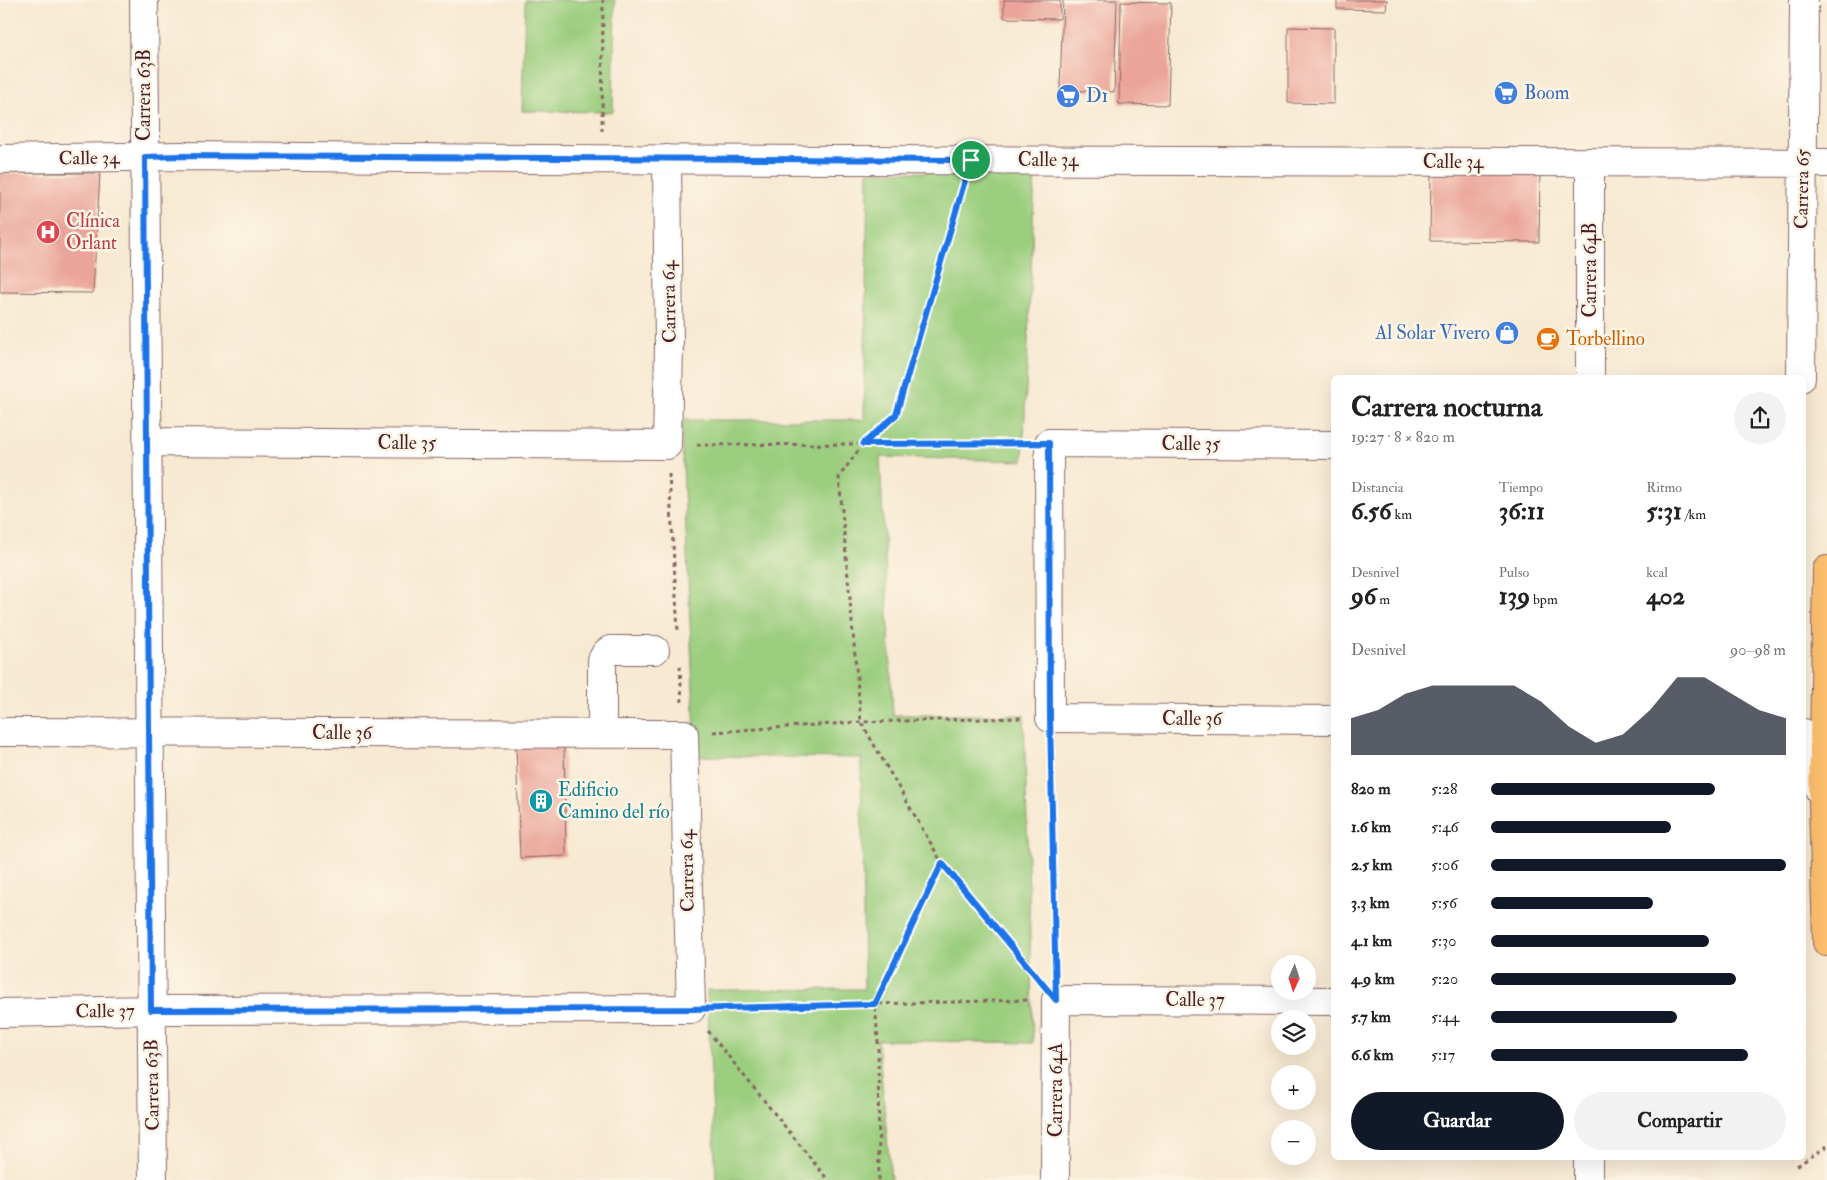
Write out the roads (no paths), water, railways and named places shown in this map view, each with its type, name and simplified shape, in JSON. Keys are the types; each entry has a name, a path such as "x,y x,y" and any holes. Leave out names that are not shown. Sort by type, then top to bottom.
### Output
{"main road":[{"path":"1827,570 1825,798 1827,942"}],"street":[{"name":"Carrera 63B","path":"144,0 153,1180"},
{"name":"Carrera 65","path":"1800,375 1815,163 1804,0"},
{"name":"Calle 34","path":"0,159 180,156 667,160 1815,163"},
{"name":"Carrera 64","path":"667,160 670,346 667,445"},
{"name":"Carrera 64B","path":"1590,162 1590,375"},
{"name":"Calle 35","path":"147,442 667,445"},
{"name":"Calle 35","path":"1050,718 1049,443 1331,445"},
{"path":"602,734 602,660 606,653 610,650 655,650"},
{"name":"Calle 36","path":"1050,718 1331,720"},
{"name":"Calle 36","path":"0,732 684,734"},
{"name":"Carrera 64","path":"684,734 691,1009"},
{"path":"1806,739 1825,798"},
{"name":"Calle 37","path":"1056,1000 1331,1001"},
{"name":"Carrera 64A","path":"1055,1180 1056,1000"},
{"name":"Calle 37","path":"0,1014 151,1010 691,1009"},
{"path":"1588,1160 1588,1180"}],"place":[{"name":"Boom","path":"1506,93"},
{"name":"D1","path":"1068,96"},
{"name":"Clínica Orlant","path":"48,232"},
{"name":"Al Solar Vivero","path":"1507,333"},
{"name":"Torbellino","path":"1548,339"},
{"name":"Edificio Camino del río","path":"541,801"}]}
